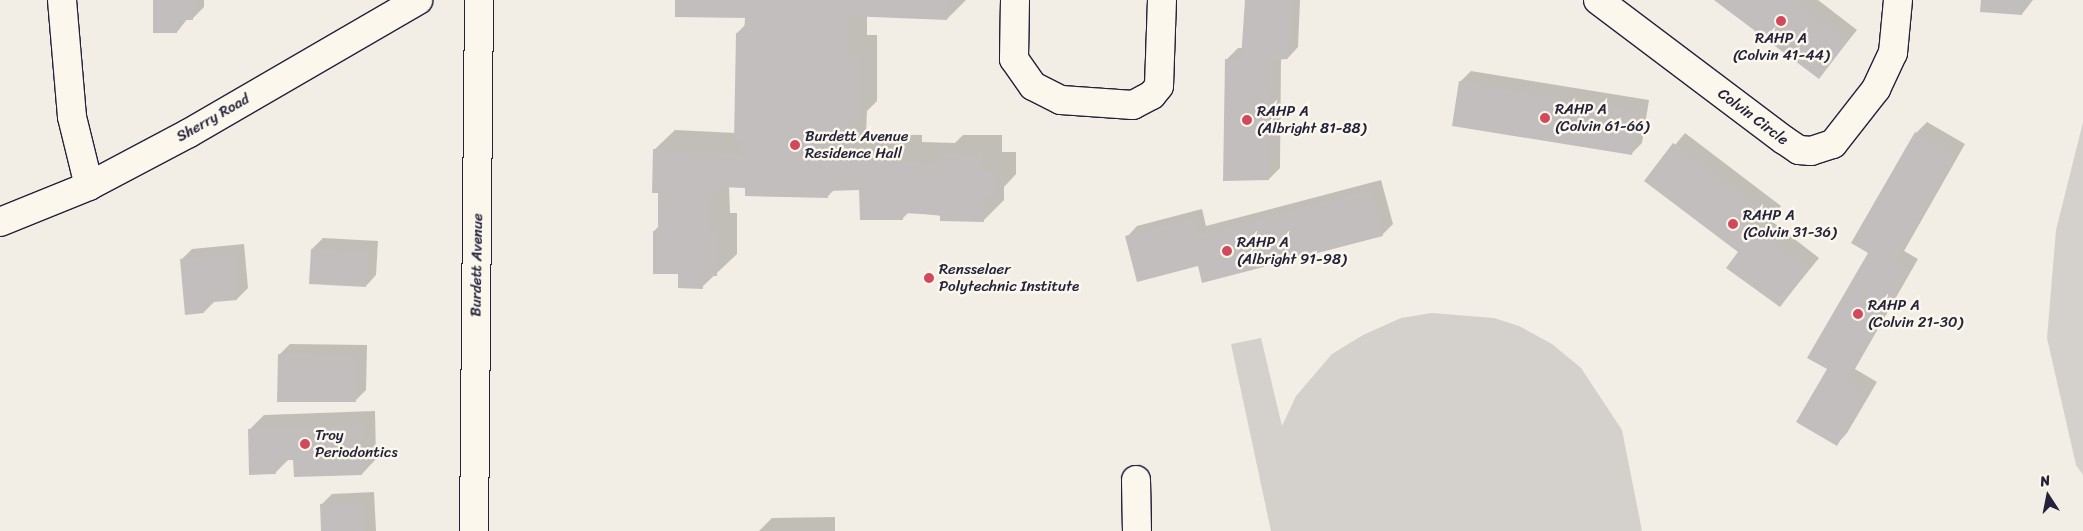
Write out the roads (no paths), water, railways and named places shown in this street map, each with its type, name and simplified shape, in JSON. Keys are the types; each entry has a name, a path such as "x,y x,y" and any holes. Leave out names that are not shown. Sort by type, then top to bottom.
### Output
{"street":[{"path":"62,0 72,117 89,186"},
{"name":"Sherry Road","path":"0,222 89,186 189,133 418,0"},
{"name":"Burdett Avenue","path":"474,531 479,0"},
{"path":"1015,0 1014,59 1033,86 1061,100 1133,105 1152,95 1159,86 1162,0"},
{"name":"Colvin Circle","path":"1598,0 1784,140 1799,150 1811,151 1833,144 1876,89 1893,53 1898,0"},
{"path":"1136,480 1137,531"}],"place":[{"name":"RAHP A (Colvin 41-44)","path":"1781,21"},
{"name":"RAHP A (Colvin 61-66)","path":"1545,118"},
{"name":"RAHP A (Albright 81-88)","path":"1247,120"},
{"name":"Burdett Avenue Residence Hall","path":"795,145"},
{"name":"RAHP A (Colvin 31-36)","path":"1733,224"},
{"name":"RAHP A (Albright 91-98)","path":"1227,251"},
{"name":"Rensselaer Polytechnic Institute","path":"929,278"},
{"name":"RAHP A (Colvin 21-30)","path":"1858,314"},
{"name":"Troy Periodontics","path":"305,444"}]}
